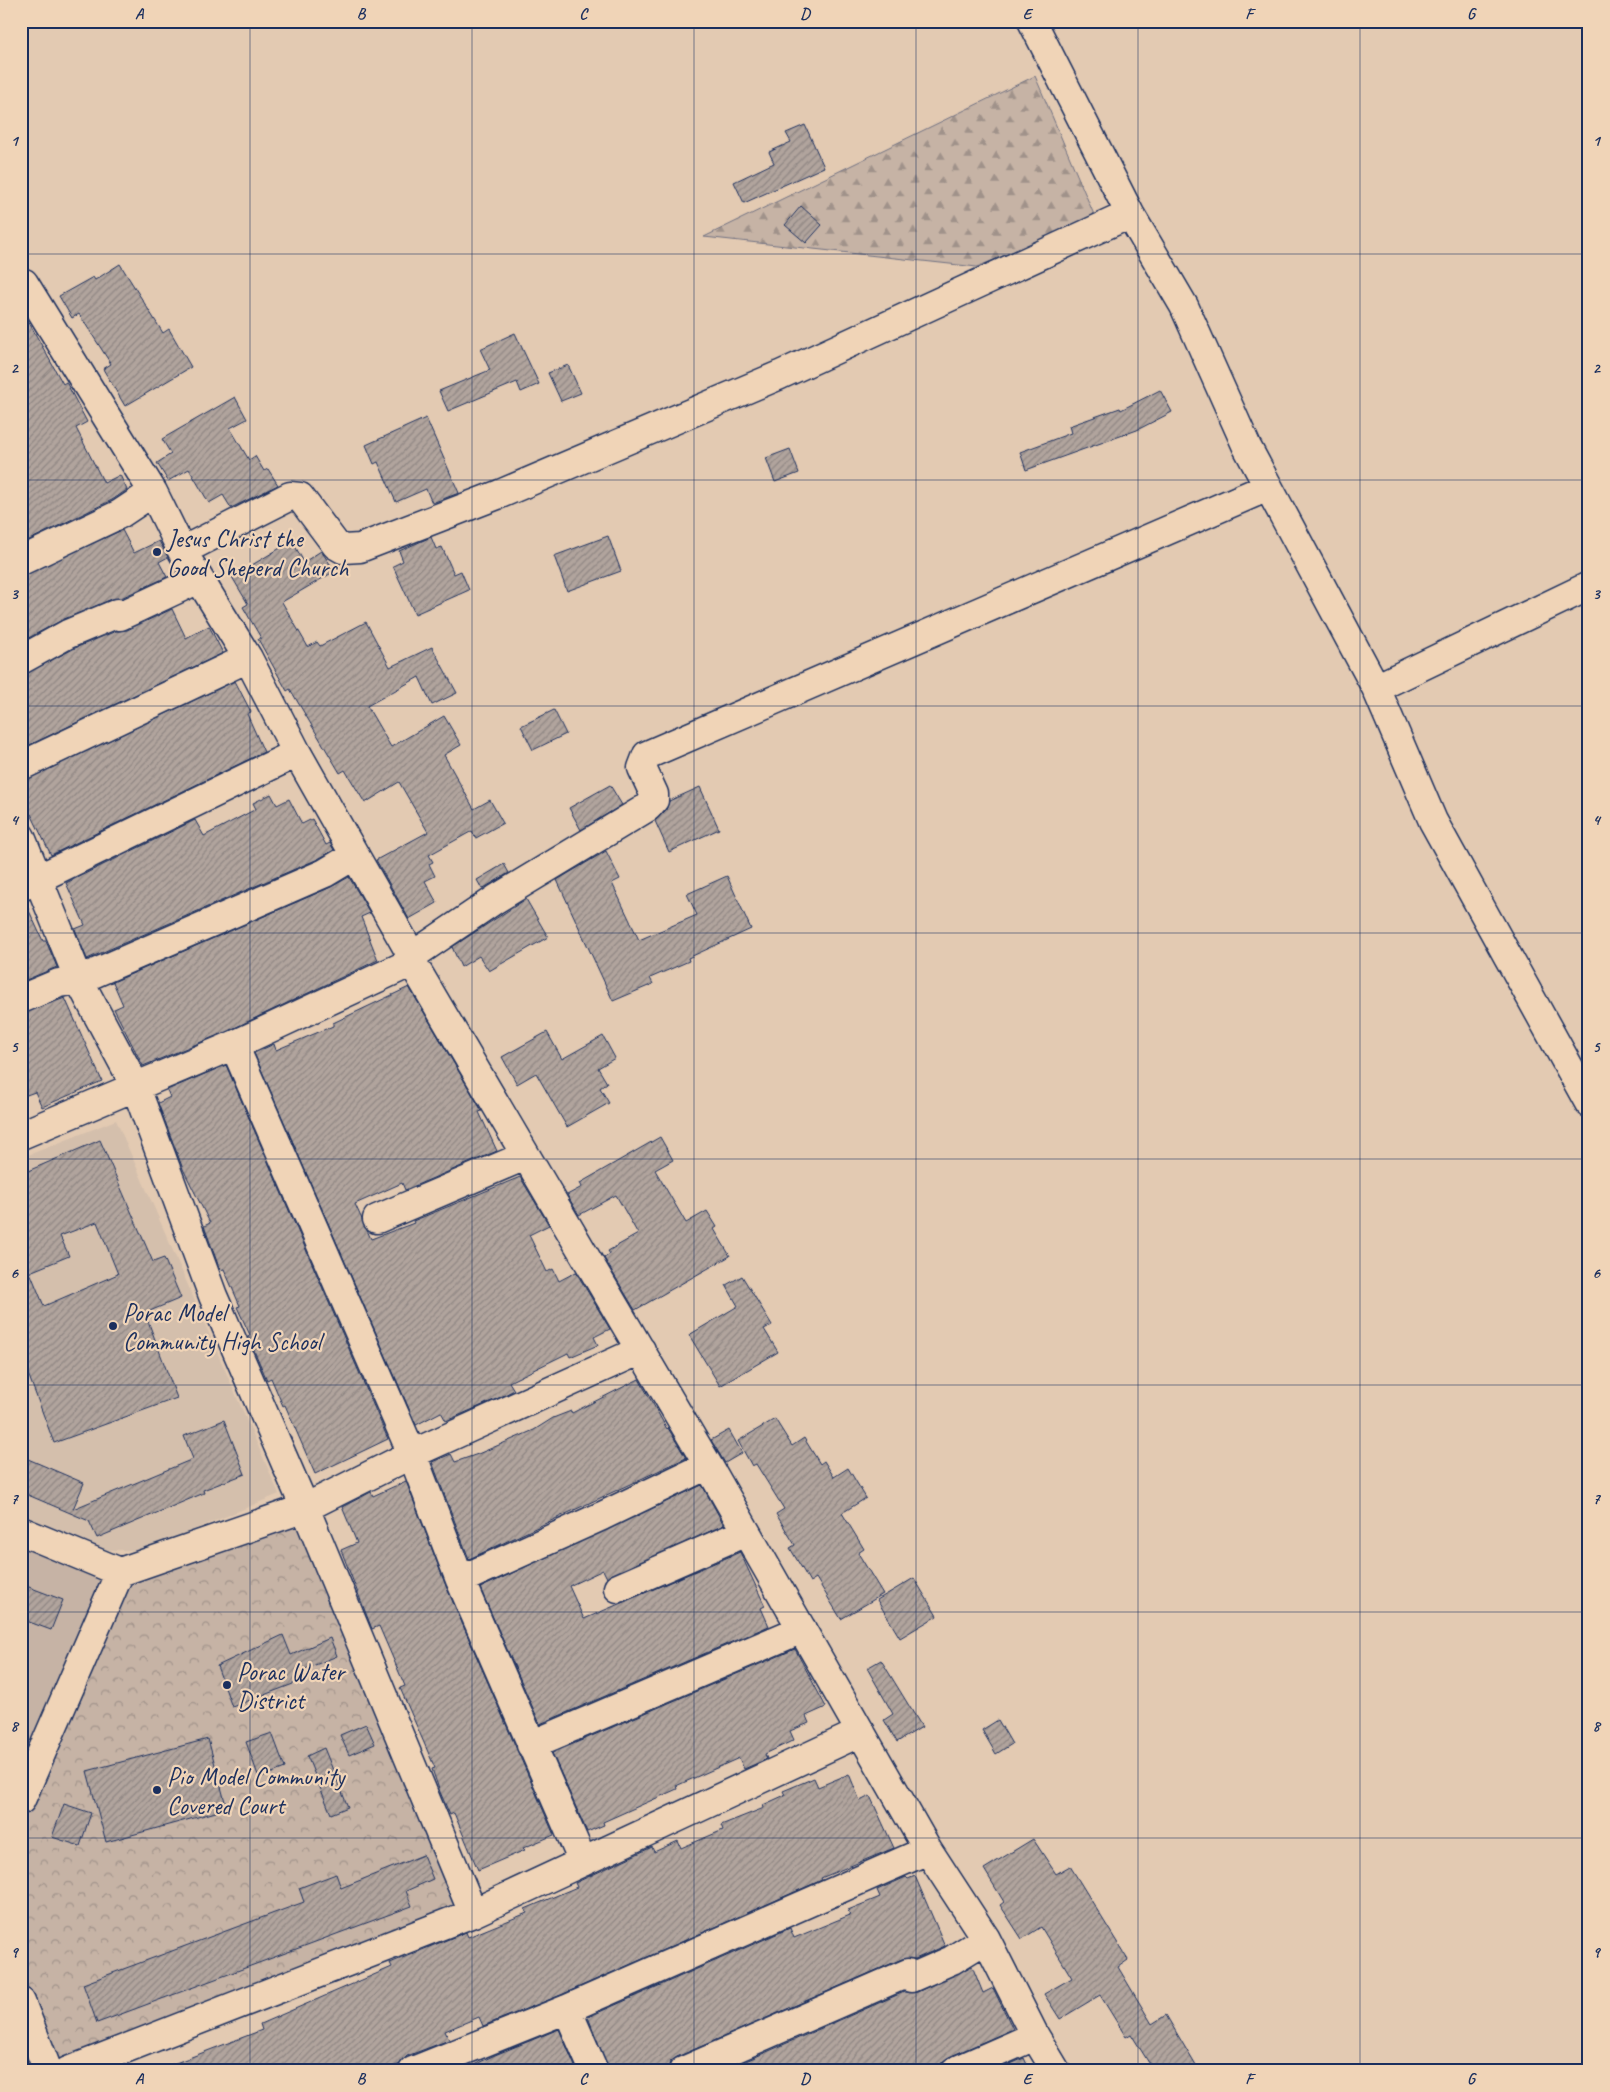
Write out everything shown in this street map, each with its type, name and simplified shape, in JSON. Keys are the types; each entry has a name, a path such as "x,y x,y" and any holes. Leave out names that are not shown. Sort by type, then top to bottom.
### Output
{"street":[{"path":"1032,21 1130,214 1184,306 1247,447 1376,688 1433,821 1589,1103"},
{"path":"182,551 290,496 300,497 336,544 343,549 360,548 500,494 780,375 1130,214"},
{"path":"21,285 24,283 153,492 182,551 248,658 297,753 412,959 525,1156 708,1465 928,1850 986,1938 1035,2036 1056,2071"},
{"path":"21,1134 234,1045 412,959 496,899 648,807 654,800 654,794 642,768 647,755 1268,486"},
{"path":"21,560 120,514 153,492"},
{"path":"21,660 68,634 118,613 120,616 199,579"},
{"path":"1376,688 1589,586"},
{"path":"21,766 248,658"},
{"path":"31,884 297,753"},
{"path":"21,837 31,884 135,1085 213,1296 305,1508 473,1912"},
{"path":"21,999 59,983 80,980 316,877 355,855"},
{"path":"234,1045 412,1454 460,1580 583,1862"},
{"path":"377,1219 525,1156"},
{"path":"21,1532 120,1572 305,1508 412,1454 640,1350"},
{"path":"460,1580 602,1516 708,1465"},
{"path":"618,1588 746,1532"},
{"path":"21,1800 120,1572"},
{"path":"531,1745 802,1629"},
{"path":"68,2071 473,1912 861,1732"},
{"path":"413,2071 566,2009 928,1850"},
{"path":"683,2071 908,1973 910,1978 952,1960 986,1938"},
{"path":"21,2002 48,2071"},
{"path":"566,2009 594,2071"},
{"path":"956,2071 1035,2036"}],"shaded area":[{"name":"Porac Model Community High School","path":"116,1120 279,1494 146,1550 107,1550 21,1515 21,1158"}],"green space":[{"path":"1035,76 1095,217 977,267 704,237"},
{"path":"305,1508 473,1913 48,2071 21,2002 21,1800 120,1572"},
{"path":"21,1531 120,1572 21,1800"}],"building":[{"path":"805,125 824,167 744,203 734,182 774,163 769,152 791,142 786,133"},
{"path":"801,206 822,225 806,243 785,225"},
{"path":"120,264 163,333 169,329 191,367 125,406 103,369 111,364 79,314 72,318 59,296 93,277 95,280"},
{"path":"21,308 63,384 66,382 87,422 76,428 104,483 120,475 127,490 112,500 21,544"},
{"path":"515,333 539,384 521,392 517,382 448,411 439,391 490,370 480,349"},
{"path":"568,365 581,393 561,401 548,373"},
{"path":"1160,390 1172,412 1137,430 1026,470 1020,452 1071,433 1069,426 1120,408 1121,410"},
{"path":"235,397 247,419 230,428 249,460 255,456 264,471 268,469 278,485 231,508 223,495 209,503 189,469 168,481 157,463 171,454 162,439"},
{"path":"426,418 459,493 432,503 426,489 396,502 378,462 374,464 366,445"},
{"path":"790,449 799,473 775,482 766,458"},
{"path":"122,530 134,553 159,541 168,557 159,562 167,577 121,598 112,599 62,620 21,642 21,576"},
{"path":"608,536 621,571 567,591 554,556"},
{"path":"431,537 436,549 442,547 454,574 461,571 469,590 415,614 393,566 403,561 399,551"},
{"path":"292,541 304,562 321,551 335,571 282,602 308,647 317,642 320,646 366,622 390,667 432,647 457,693 432,705 419,677 367,706 391,747 444,716 461,745 444,755 474,809 490,800 503,823 476,838 472,831 429,855 433,862 429,864 435,876 425,881 437,903 409,919 376,860 428,832 399,782 365,803 345,770 340,773 290,689 287,691 258,639 261,638 243,607 248,604 232,577"},
{"path":"172,609 186,638 209,626 223,653 21,749 21,676 75,648 116,631 127,630"},
{"path":"235,681 251,712 247,714 264,752 51,855 31,814 27,816 21,804 21,782"},
{"path":"554,710 566,734 533,750 521,726"},
{"path":"610,785 622,805 581,830 569,808"},
{"path":"700,787 719,829 669,852 655,821 666,810 669,801"},
{"path":"271,794 277,805 289,799 302,824 312,819 326,845 330,843 334,850 318,859 87,959 75,929 85,925 66,883 195,820 204,836 256,809 253,803"},
{"path":"606,851 620,879 612,883 639,940 697,915 687,894 727,876 751,929 688,958 689,961 650,978 653,984 613,1001 557,880"},
{"path":"504,864 509,873 482,889 477,880"},
{"path":"349,877 370,913 361,917 378,960 228,1031 143,1066 114,1009 123,1005 113,982 331,887"},
{"path":"526,899 548,937 489,971 479,956 461,967 452,947"},
{"path":"21,902 25,902 43,941 46,941 57,967 21,982"},
{"path":"409,987 482,1111 479,1112 497,1151 405,1190 402,1183 355,1204 371,1239 414,1223 413,1221 520,1177 549,1225 529,1235 547,1272 553,1269 559,1281 576,1272 610,1329 594,1337 598,1345 570,1357 568,1353 509,1382 514,1390 501,1397 446,1421 441,1412 416,1425 254,1053 274,1044 276,1050 333,1026 333,1023"},
{"path":"65,998 102,1081 42,1107 35,1092 21,1097 21,1014"},
{"path":"547,1032 562,1059 603,1036 615,1058 598,1068 607,1083 600,1088 609,1103 567,1127 536,1073 517,1084 502,1057"},
{"path":"226,1065 388,1439 315,1474 285,1405 283,1406 271,1378 267,1380 248,1337 250,1335 237,1307 240,1306 224,1269 220,1270 204,1226 210,1223 183,1169 158,1103 170,1097 167,1090"},
{"path":"660,1137 673,1160 655,1170 686,1223 707,1211 717,1227 714,1229 730,1256 635,1310 604,1258 610,1254 608,1251 638,1234 616,1195 579,1215 567,1195 582,1187 580,1183"},
{"path":"100,1140 153,1262 164,1258 181,1298 145,1313 177,1398 54,1443 21,1355 21,1174","holes":["97,1222 118,1274 44,1306 30,1272 69,1256 60,1236"]},
{"path":"742,1276 772,1325 764,1329 778,1352 720,1386 689,1335 738,1306 726,1285"},
{"path":"639,1379 667,1429 686,1458 469,1559 432,1462 451,1454 455,1462 478,1454 534,1430 553,1418 571,1411 572,1413"},
{"path":"775,1419 792,1446 804,1438 820,1464 824,1461 834,1477 848,1468 866,1498 842,1513 864,1549 858,1553 883,1594 841,1619 816,1578 810,1582 790,1548 795,1545 776,1514 784,1509 756,1464 752,1466 738,1441"},
{"path":"224,1420 245,1474 203,1490 204,1493 97,1538 89,1521 21,1492 21,1456 84,1483 73,1509 193,1459 184,1436"},
{"path":"729,1430 742,1453 725,1463 711,1440"},
{"path":"406,1481 446,1586 554,1835 478,1870 454,1813 450,1815 440,1792 432,1769 435,1768 400,1688 405,1686 379,1626 372,1629 341,1550 357,1543 342,1507 371,1492 373,1496"},
{"path":"702,1485 724,1525 607,1578 603,1570 569,1586 584,1619 740,1552 765,1606 761,1608 769,1626 540,1724 480,1588"},
{"path":"914,1578 937,1616 900,1638 877,1600"},
{"path":"21,1584 63,1600 51,1630 21,1619"},
{"path":"283,1635 291,1655 330,1638 337,1656 298,1672 301,1681 232,1707 217,1666"},
{"path":"795,1649 826,1707 806,1716 809,1723 790,1731 794,1740 765,1754 767,1759 744,1769 739,1758 676,1786 677,1789 603,1822 604,1825 587,1832 552,1753"},
{"path":"881,1660 922,1727 897,1742 884,1720 893,1714 867,1668"},
{"path":"998,1720 1012,1744 996,1754 982,1730"},
{"path":"366,1724 375,1744 349,1755 340,1735"},
{"path":"272,1733 285,1768 259,1778 246,1742"},
{"name":"Pio Model Community Covered Court","path":"208,1739 227,1809 106,1842 87,1771"},
{"path":"324,1748 348,1807 331,1814 307,1756"},
{"path":"849,1774 860,1801 870,1796 894,1848 821,1878 822,1880 561,1995 483,2026 479,2017 445,2031 449,2040 407,2056 400,2064 383,2071 161,2071 160,2069 262,2030 260,2024 392,1967 390,1963 466,1932 468,1937 527,1913 525,1909 577,1887 575,1883 652,1847 654,1852 678,1841 681,1848 723,1830 721,1825 764,1808 763,1805 785,1795 783,1791 814,1778 818,1787"},
{"path":"64,1804 91,1813 80,1846 52,1837"},
{"path":"1033,1839 1056,1874 1070,1866 1128,1960 1118,1967 1152,2024 1166,2015 1199,2071 1154,2071 1131,2034 1126,2037 1100,1995 1060,2019 1044,1994 1072,1978 1041,1927 1022,1939 1000,1905 1004,1902 984,1869"},
{"path":"423,1855 433,1879 406,1891 412,1906 97,2023 83,1984 304,1902 299,1888 336,1874 341,1888"},
{"path":"915,1876 945,1946 915,1959 902,1959 677,2057 670,2062 668,2071 609,2071 588,2017 790,1928 794,1938 850,1915 848,1910 880,1897 877,1890 906,1877 908,1879"},
{"path":"972,1966 983,1993 993,1988 1013,2029 949,2057 942,2062 940,2071 723,2071 904,1992 917,1992"},
{"path":"559,2029 577,2071 461,2071 495,2055"},
{"path":"1024,2058 1030,2071 995,2071"}],"place":[{"name":"Jesus Christ the Good Sheperd Church","path":"157,552"},
{"name":"Porac Model Community High School","path":"113,1326"},
{"name":"Porac Water District","path":"227,1685"},
{"name":"Pio Model Community Covered Court","path":"157,1790"}]}
